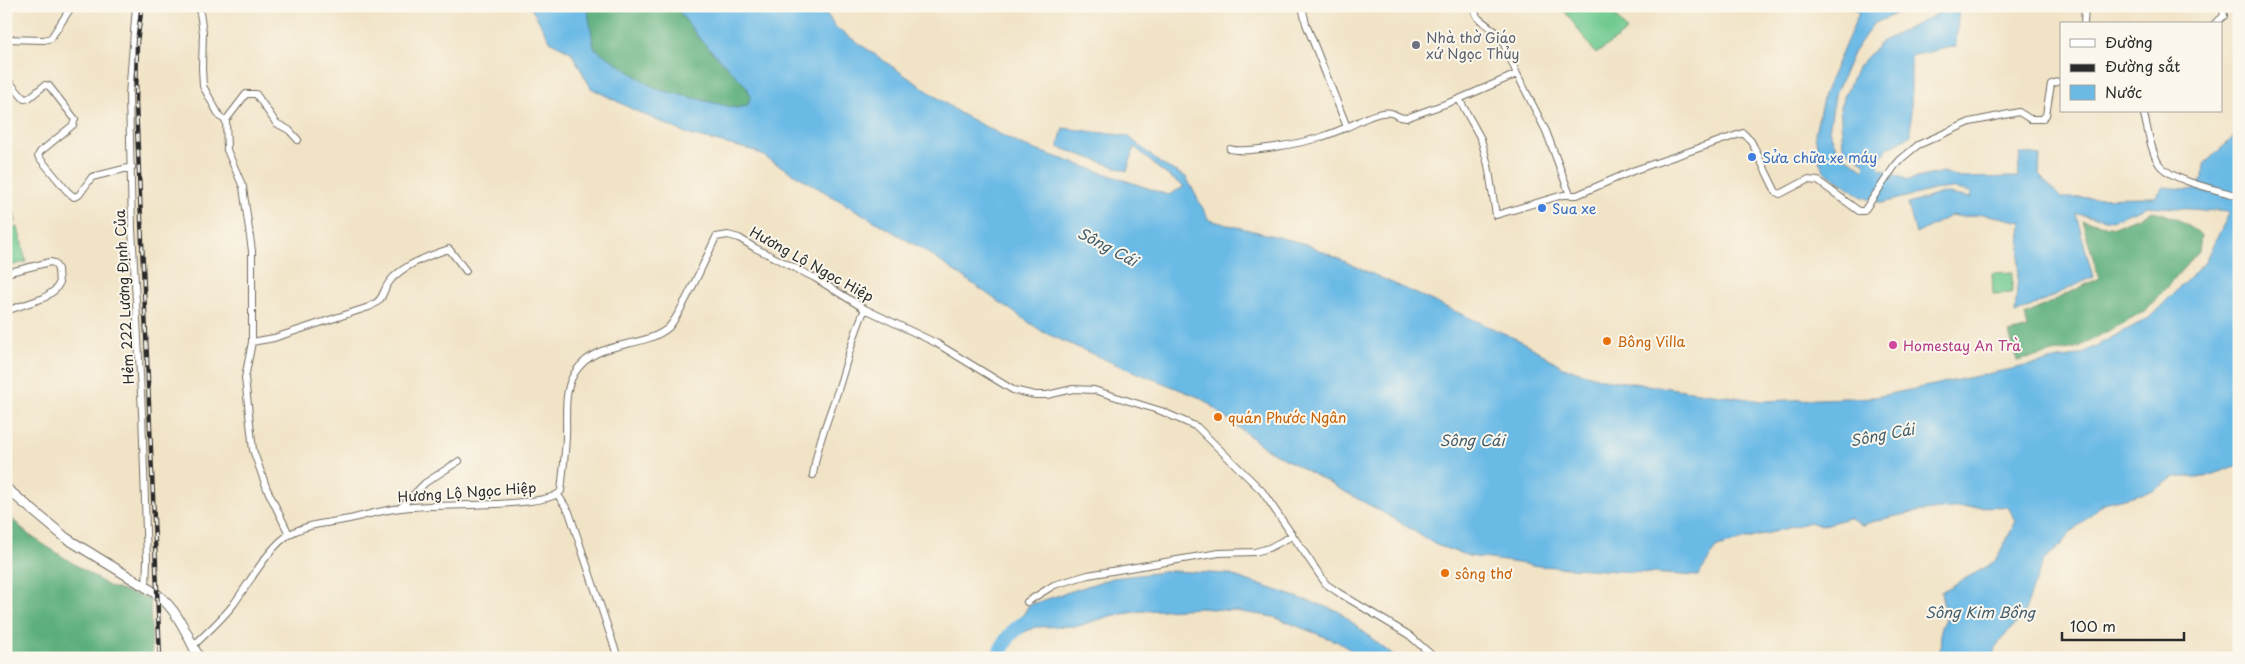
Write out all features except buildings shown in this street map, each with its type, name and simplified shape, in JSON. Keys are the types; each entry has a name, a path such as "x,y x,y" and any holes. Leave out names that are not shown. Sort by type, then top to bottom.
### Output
{"street":[{"path":"6,39 44,40 51,38 72,6"},
{"name":"Hẻm 222 Lương Định Của","path":"136,6 129,82 132,228 141,375 147,560 146,587"},
{"path":"199,6 204,33 203,86 220,117 226,120"},
{"path":"1302,6 1306,24 1347,127"},
{"path":"1472,6 1478,18 1500,35 1517,74 1546,131 1570,195"},
{"path":"2084,22 2085,6"},
{"path":"2216,22 2224,16 2223,10 2229,6"},
{"path":"1230,149 1266,148 1318,138 1381,113 1391,113 1399,118 1406,118 1459,99 1517,74"},
{"path":"6,78 24,99 45,85 49,86 75,119 73,125 40,152 38,156 66,191 74,197 78,195 92,177 132,167"},
{"path":"1459,99 1481,139 1488,165 1496,216 1570,195 1577,195 1636,170 1743,133 1751,141 1776,192 1780,194 1812,180 1818,182 1858,210 1864,211 1894,167 1918,146 1970,122 2019,112 2030,119 2044,118 2051,84 2060,81"},
{"path":"193,646 224,615 260,566 289,534 267,488 253,450 245,378 252,342 252,251 243,188 227,150 226,120 246,94 256,94 276,123 289,130 298,140"},
{"path":"2144,112 2154,153 2160,165 2175,176 2239,196"},
{"name":"Hương Lộ Ngọc Hiệp","path":"289,534 311,527 400,508 451,504 516,503 546,500 558,495 561,491 568,389 573,374 582,364 604,350 654,335 669,327 716,238 728,235 739,238 815,278 865,309 936,343 1013,390 1035,395 1073,389 1089,389 1161,410 1189,423 1210,439 1252,480 1326,584 1409,636 1435,658"},
{"path":"252,342 274,338 369,307 379,302 388,283 403,270 449,249 466,271"},
{"path":"6,273 50,262 54,263 59,276 59,284 49,294 6,311"},
{"path":"813,475 822,433 839,388 851,344 865,309"},
{"path":"400,508 425,483 459,461"},
{"path":"6,488 66,538 168,602 185,627 199,658"},
{"path":"558,495 569,512 618,658"},
{"path":"1027,602 1054,585 1088,575 1219,553 1255,552 1292,536"}],"green space":[{"path":"587,6 675,6 699,38 746,86 751,96 747,106 736,108 656,89 593,48"},
{"path":"1561,6 1608,6 1627,31 1596,54"},
{"path":"6,187 9,187 16,222 6,224"},
{"path":"2153,211 2179,220 2201,236 2199,251 2146,310 2079,347 2017,361 2009,333 2028,328 2025,315 2099,278 2082,220 2114,227"},
{"path":"18,227 26,262 6,267 6,230"},
{"path":"2012,272 2012,293 1993,294 1992,273"},
{"path":"6,513 29,535 110,587 150,599 152,658 6,658"}],"water":[{"name":"Sông Cái","path":"530,6 587,6 594,48 656,89 736,108 747,106 751,96 746,86 699,38 675,6 822,6 835,27 961,114 1021,145 1168,195 1184,187 1159,169 1135,147 1127,171 1058,147 1063,128 1128,136 1161,164 1186,177 1209,220 1306,244 1523,342 1563,367 1603,379 1763,401 1875,397 2079,355 2149,318 2204,263 2230,212 2148,206 2112,220 2076,214 2093,277 2015,314 2022,222 1984,214 1962,217 1952,215 1916,234 1908,204 1942,193 1970,198 1971,192 1952,188 1933,190 1882,203 1862,197 1825,172 1819,161 1815,133 1824,94 1859,13 1848,6 1913,6 1873,24 1853,53 1835,95 1829,130 1837,150 1871,175 1882,169 1908,180 1943,172 1961,178 2018,177 2020,153 2040,156 2039,175 2061,198 2155,197 2164,187 2195,190 2203,178 2204,164 2237,134 2237,125 2239,123 2239,465 2204,477 2175,477 2153,491 2104,503 2073,530 2058,548 2043,561 2023,616 2000,640 1991,658 1940,658 1941,627 1946,620 1941,592 1997,559 2016,521 2008,507 1971,507 1916,512 1862,525 1848,518 1821,526 1810,522 1717,547 1698,576 1539,566 1469,556 1436,545 1393,518 1265,448 1201,398 1113,363 1043,332 922,249 755,151 690,135 591,88 571,52 551,42"},
{"path":"1953,6 1959,6 1956,46 1911,56 1911,135 1888,148 1872,168 1843,147 1840,106 1857,68 1881,42"},
{"path":"1172,571 1228,574 1338,611 1396,658 1363,658 1338,642 1274,617 1201,608 1142,611 1110,616 1078,626 1035,627 1020,634 997,658 1029,605 1112,578"}],"waterway":[{"path":"1862,185 1871,175 1872,168"},
{"path":"997,658 1006,640 1014,631 1031,620"}],"railway":[{"path":"142,6 137,42 136,104 160,658"}],"place":[{"name":"Nhà thờ Giáo xứ Ngọc Thủy","path":"1416,45"},
{"name":"Sửa chữa xe máy","path":"1752,157"},
{"name":"Sua xe","path":"1542,208"},
{"name":"Bông Villa","path":"1607,341"},
{"name":"Homestay An Trà","path":"1893,345"},
{"name":"quán Phước Ngân","path":"1218,417"},
{"name":"sông thơ","path":"1445,573"}],"water label":[{"name":"Sông Kim Bồng","path":"1980,611"}]}
